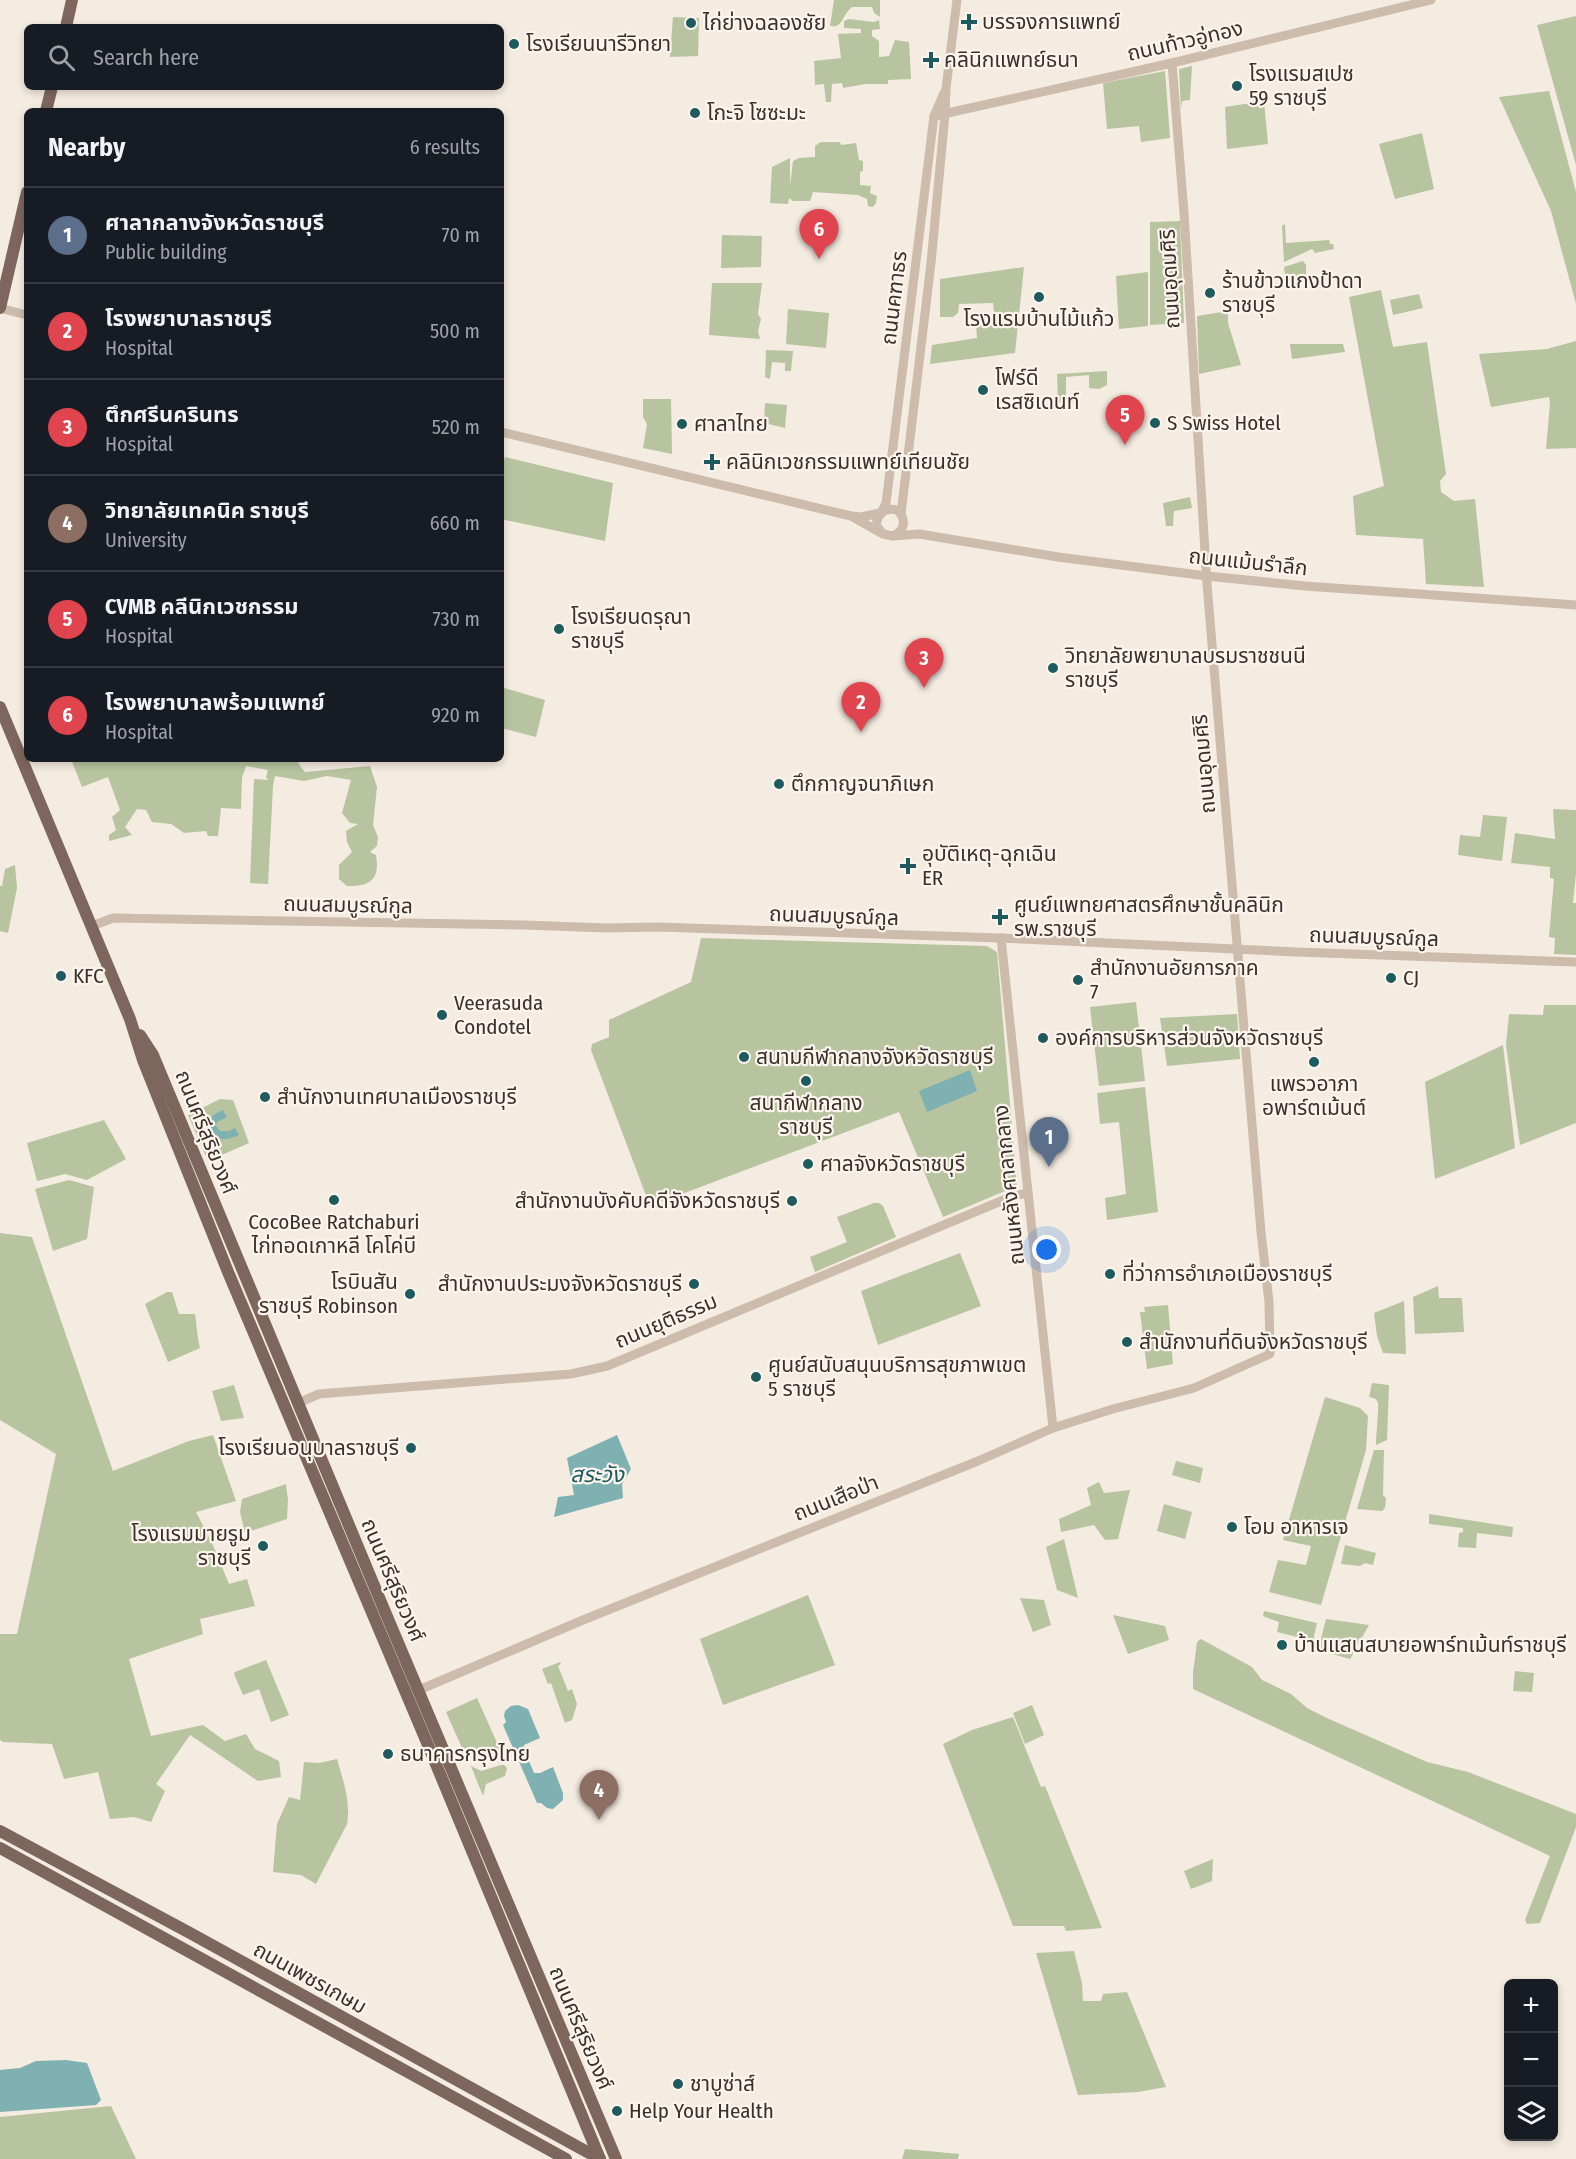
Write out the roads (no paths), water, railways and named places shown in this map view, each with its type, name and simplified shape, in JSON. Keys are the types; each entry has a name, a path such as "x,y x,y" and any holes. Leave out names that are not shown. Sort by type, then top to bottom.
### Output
{"main road":[{"path":"67,24 72,0"},
{"path":"47,108 51,90"},
{"path":"0,308 24,205"},
{"name":"ถนนศรีสุริยวงศ์","path":"0,707 130,1019 143,1060 225,1265 616,2159"},
{"name":"ถนนศรีสุริยวงศ์","path":"130,1019 153,1055 298,1402 377,1609"},
{"name":"ถนนศรีสุริยวงศ์","path":"413,1692 600,2159"},
{"name":"ถนนเพชรเกษม","path":"0,1831 600,2159"},
{"name":"ถนนเพชรเกษม","path":"0,1848 566,2159"}],"street":[{"name":"ถนนคฑาธร","path":"902,515 931,263 946,88 957,0"},
{"name":"ถนนท้าวอู่ทอง","path":"934,116 1172,63 1431,0"},
{"name":"ถนนอุดมศิริ","path":"1172,63 1207,576 1259,1210 1269,1302 1270,1354"},
{"name":"ถนนคฑาธร","path":"880,513 886,503 934,116 946,88"},
{"path":"0,308 24,314"},
{"path":"504,433 851,516 861,517 891,509 902,515 919,534"},
{"path":"880,513 876,525 883,534"},
{"path":"851,516 883,534 893,536 903,528 902,515"},
{"name":"ถนนแม้นรำลึก","path":"893,536 919,534 1058,557 1310,587 1576,605"},
{"name":"ถนนสมบูรณ์กูล","path":"92,926 113,918 606,928 657,927 1001,938 1576,962"},
{"name":"ถนนหลังศาลากลาง","path":"1001,938 1053,1428"},
{"name":"ถนนยุติธรรม","path":"298,1402 319,1394 571,1374 607,1366 1028,1192"},
{"name":"ถนนเสือป่า","path":"413,1692 593,1616 978,1461 1053,1428 1113,1409 1194,1388 1270,1354"}],"water":[{"path":"970,1070 977,1091 927,1112 919,1091"},
{"path":"223,1110 227,1117 217,1122 216,1126 220,1131 235,1128 239,1135 221,1139 210,1132 208,1127 213,1115"},
{"name":"สระวัง","path":"617,1435 631,1469 622,1484 623,1498 554,1517 558,1497 574,1495 567,1458"},
{"path":"518,1705 528,1709 540,1738 524,1745 534,1773 540,1773 553,1767 563,1793 563,1800 553,1809 537,1803 503,1725 506,1722 505,1711 511,1706"},
{"path":"66,2060 87,2063 101,2100 96,2105 0,2112 0,2070 20,2068 36,2061"}],"place":[{"name":"บรรจงการแพทย์","path":"969,22"},
{"name":"ไก่ย่างฉลองชัย","path":"691,23"},
{"name":"โรงเรียนนารีวิทยา","path":"514,44"},
{"name":"คลินิกแพทย์ธนา","path":"931,60"},
{"name":"โรงแรมสเปซ 59 ราชบุรี","path":"1237,86"},
{"name":"โกะจิ โซซะมะ","path":"695,113"},
{"name":"โรงพยาบาลพร้อมแพทย์","path":"819,259"},
{"name":"ร้านข้าวแกงป้าดา ราชบุรี","path":"1210,293"},
{"name":"โรงแรมบ้านไม้แก้ว","path":"1039,297"},
{"name":"โฟร์ดี เรสซิเดนท์","path":"983,390"},
{"name":"S Swiss Hotel","path":"1155,423"},
{"name":"ศาลาไทย","path":"682,424"},
{"name":"CVMB คลีนิกเวชกรรม","path":"1125,445"},
{"name":"คลินิกเวชกรรมแพทย์เทียนชัย","path":"712,462"},
{"name":"โรงเรียนดรุณา ราชบุรี","path":"559,629"},
{"name":"วิทยาลัยพยาบาลบรมราชชนนี ราชบุรี","path":"1053,668"},
{"name":"ตึกศรีนครินทร","path":"924,688"},
{"name":"โรงพยาบาลราชบุรี","path":"861,732"},
{"name":"ตึกกาญจนาภิเษก","path":"779,784"},
{"name":"อุบัติเหตุ-ฉุกเฉิน ER","path":"908,866"},
{"name":"ศูนย์แพทยศาสตรศึกษาชั้นคลินิก รพ.ราชบุรี","path":"1000,917"},
{"name":"KFC","path":"61,976"},
{"name":"CJ","path":"1391,978"},
{"name":"สำนักงานอัยการภาค 7","path":"1078,980"},
{"name":"Veerasuda Condotel","path":"442,1015"},
{"name":"องค์การบริหารส่วนจังหวัดราชบุรี","path":"1043,1038"},
{"name":"สนามกีฬากลางจังหวัดราชบุรี","path":"744,1057"},
{"name":"แพรวอาภา อพาร์ตเม้นต์","path":"1314,1062"},
{"name":"สนากีฬากลาง ราชบุรี","path":"806,1081"},
{"name":"สำนักงานเทศบาลเมืองราชบุรี","path":"265,1097"},
{"name":"ศาลจังหวัดราชบุรี","path":"808,1164"},
{"name":"ศาลากลางจังหวัดราชบุรี","path":"1049,1167"},
{"name":"CocoBee Ratchaburi ไก่ทอดเกาหลี โคโค่บี","path":"334,1200"},
{"name":"สำนักงานบังคับคดีจังหวัดราชบุรี","path":"792,1201"},
{"name":"ที่ว่าการอำเภอเมืองราชบุรี","path":"1110,1274"},
{"name":"สำนักงานประมงจังหวัดราชบุรี","path":"694,1284"},
{"name":"โรบินสัน ราชบุรี Robinson","path":"410,1294"},
{"name":"สำนักงานที่ดินจังหวัดราชบุรี","path":"1127,1342"},
{"name":"ศูนย์สนับสนุนบริการสุขภาพเขต 5 ราชบุรี","path":"756,1377"},
{"name":"โรงเรียนอนุบาลราชบุรี","path":"411,1448"},
{"name":"โอม อาหารเจ","path":"1232,1527"},
{"name":"โรงแรมมายรูม ราชบุรี","path":"263,1546"},
{"name":"บ้านแสนสบายอพาร์ทเม้นท์ราชบุรี","path":"1282,1645"},
{"name":"ธนาคารกรุงไทย","path":"388,1754"},
{"name":"วิทยาลัยเทคนิค ราชบุรี","path":"599,1820"},
{"name":"ชาบูซ่าส์","path":"678,2084"},
{"name":"Help Your Health","path":"617,2111"}]}
